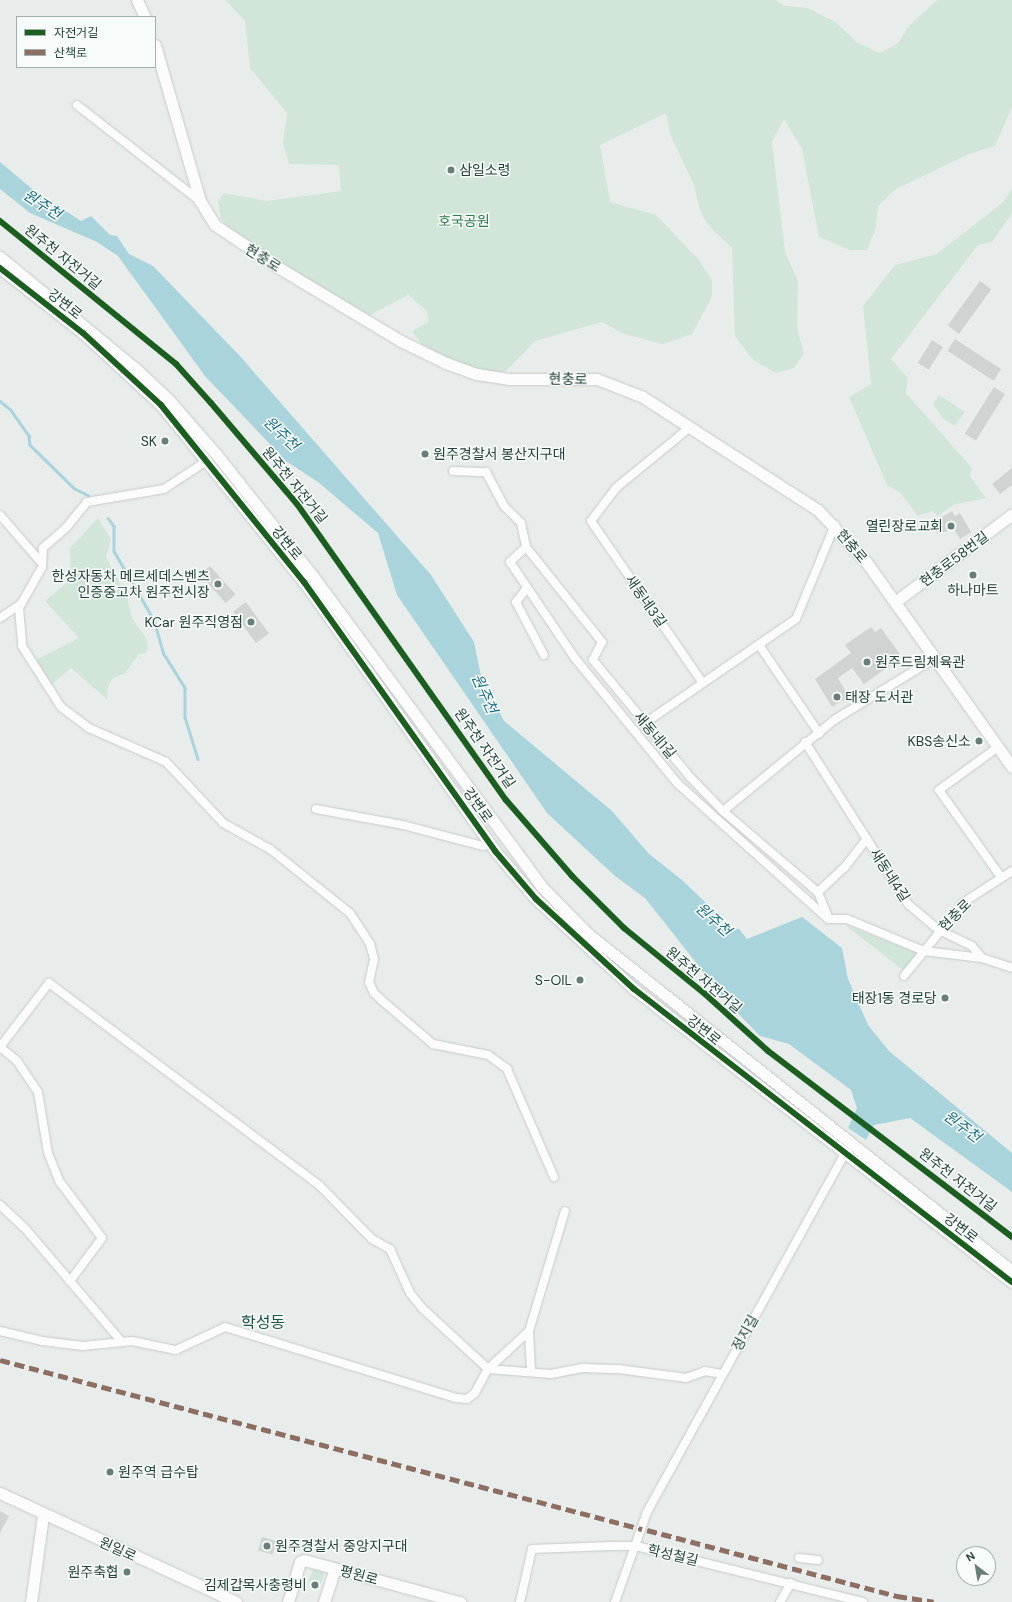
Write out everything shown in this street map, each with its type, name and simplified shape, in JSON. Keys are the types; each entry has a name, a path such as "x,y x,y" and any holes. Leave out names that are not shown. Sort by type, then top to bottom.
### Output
{"street":[{"path":"137,0 145,16"},
{"name":"현충로","path":"156,49 200,201 215,225 248,248 401,340 446,363 476,374 510,380 590,379 619,385 643,396 689,428 788,490 835,525 895,602 1012,767"},
{"path":"77,105 200,201"},
{"name":"강변로","path":"0,257 136,369 169,400 216,454 312,575 541,886 587,933 848,1150 1012,1282"},
{"name":"강변로","path":"0,268 129,374 161,405 205,462 304,582 490,843 536,899 634,989 1012,1272"},
{"name":"새동네3길","path":"689,428 616,488 591,521 702,682"},
{"path":"40,561 43,548 67,527 87,502 164,489 216,454"},
{"name":"새동네1길","path":"453,471 486,472 504,506 521,523 526,547 602,642 593,660 645,723 723,811 818,892 829,919"},
{"name":"현충로58번길","path":"895,602 1012,514"},
{"path":"0,515 40,561 42,567 24,602 19,608 22,646 61,707 89,728 166,762 223,823 270,849 350,913 370,944 374,959 369,982 374,993 432,1044 488,1055 507,1069 554,1178"},
{"path":"645,723 702,682 796,619 835,525"},
{"path":"526,547 510,562 574,657 677,783 829,919 847,919 924,951 982,958"},
{"path":"528,588 516,602 544,655"},
{"path":"0,618 24,602"},
{"path":"759,644 819,733"},
{"path":"723,811 805,742 935,658"},
{"name":"새동네4길","path":"805,742 909,905 939,930 972,946 982,958 1012,968"},
{"path":"998,747 939,790 1001,877"},
{"path":"316,809 403,825 483,846 490,843"},
{"path":"818,892 844,868 867,840"},
{"name":"현충로","path":"904,976 939,930 964,902 1012,871"},
{"path":"70,1281 102,1238 60,1182 48,1153 38,1092 17,1061 0,1047 48,983 319,1185 372,1239 390,1249 410,1293 422,1308 488,1369 530,1370 550,1374 583,1368 618,1369 686,1378 705,1371 722,1374"},
{"name":"정지길","path":"615,1602 647,1512 722,1374 848,1150"},
{"path":"0,1205 24,1227 122,1342"},
{"path":"530,1370 529,1331 566,1211"},
{"path":"0,1331 42,1341 83,1346 132,1341 176,1350 225,1327 456,1398 467,1399 475,1393 488,1369 529,1331"},
{"name":"원일로","path":"0,1493 41,1518 221,1602"},
{"name":"원일로","path":"0,1501 236,1602"},
{"path":"31,1602 41,1518"},
{"name":"학성철길","path":"520,1602 532,1549 636,1546 791,1583 863,1602"},
{"path":"799,1558 818,1560"},
{"name":"평원로","path":"288,1602 302,1560 460,1602"},
{"path":"324,1602 335,1568"},
{"path":"780,1602 791,1583"}],"green space":[{"name":"호국공원","path":"225,0 775,0 785,6 808,8 835,22 858,43 880,53 898,43 908,27 937,0 1012,0 1012,107 995,146 969,154 896,189 878,206 875,231 867,250 850,250 819,237 802,149 784,119 772,142 785,252 798,281 797,328 804,353 794,368 776,373 753,360 735,336 732,248 709,226 700,211 694,185 670,134 666,113 600,145 610,202 656,215 698,259 712,280 712,297 692,334 663,344 624,334 602,322 535,341 506,371 487,375 458,368 422,345 412,331 428,322 427,311 408,295 367,317 232,232 221,219 218,202 224,193 267,201 341,191 339,165 289,164 283,143 287,113 250,68 245,21"},
{"path":"1012,189 1012,213 992,242 978,245 891,359 908,378 906,393 972,468 970,476 986,498 953,505 938,516 932,511 918,516 900,493 887,485 849,397 871,384 863,306 895,265 937,254 1003,202"},
{"path":"939,395 965,412 955,426 943,419 933,404"},
{"path":"98,518 111,539 106,557 127,597 132,618 146,638 148,647 146,653 139,654 125,673 113,678 107,689 108,700 71,668 50,686 34,661 79,638 45,601 71,579 70,548"},
{"path":"845,925 918,953 904,971"},
{"path":"317,1569 324,1574 321,1584 309,1581 313,1570"}],"water":[{"name":"원주천","path":"0,162 31,188 81,221 91,216 110,235 117,236 129,254 153,266 239,355 431,575 474,642 481,676 504,721 612,811 649,854 682,880 731,927 739,929 747,939 802,917 842,948 848,979 868,1025 889,1051 1012,1153 1012,1192 910,1118 874,1125 866,1140 848,1128 857,1108 851,1090 789,1044 760,1036 728,1003 645,898 615,876 547,813 397,595 378,533 318,482 286,461 205,376 118,256 97,242 30,213 0,189"}],"building":[{"path":"980,281 991,289 959,334 948,325"},
{"path":"955,339 1001,369 994,381 947,351"},
{"path":"932,340 943,347 929,370 918,363"},
{"path":"994,387 1005,394 976,441 965,434"},
{"path":"1012,468 1012,485 1000,494 992,484"},
{"name":"열린장로교회","path":"952,511 955,516 960,513 971,532 960,539 954,529 938,534 932,523"},
{"name":"한성자동차 메르세데스벤츠 인증중고차 원주전시장","path":"210,566 235,594 226,603 200,575"},
{"name":"KCar 원주직영점","path":"246,602 269,634 256,643 233,611"},
{"name":"원주드림체육관","path":"871,627 875,632 881,628 902,657 864,684 852,668 838,678 849,697 832,707 815,679 851,653 845,645"},
{"path":"0,1511 9,1516 0,1533"},
{"name":"원주경찰서 중앙지구대","path":"262,1537 276,1541 273,1555 258,1550"}],"waterway":[{"path":"0,401 11,410 29,436 30,445 74,488 88,495"},
{"path":"108,518 114,526 114,551 154,620 164,654 185,688 185,717 198,759"}],"marked path":[{"path":"0,1360 642,1529"},
{"path":"647,1530 897,1596 934,1602"}],"cycle path":[{"name":"원주천 자전거길","path":"0,221 176,364 211,403 297,504 506,800 572,876 624,928 705,994 768,1051 1012,1237"},
{"path":"0,268 83,333 161,405 304,582 495,851 536,899 634,989 1012,1282"}],"place":[{"name":"삼일소령","path":"451,170"},
{"name":"SK","path":"165,441"},
{"name":"원주경찰서 봉산지구대","path":"425,454"},
{"name":"열린장로교회","path":"951,526"},
{"name":"하나마트","path":"973,575"},
{"name":"한성자동차 메르세데스벤츠 인증중고차 원주전시장","path":"218,584"},
{"name":"KCar 원주직영점","path":"251,622"},
{"name":"원주드림체육관","path":"867,662"},
{"name":"태장 도서관","path":"837,697"},
{"name":"KBS송신소","path":"979,741"},
{"name":"S-OIL","path":"580,980"},
{"name":"태장1동 경로당","path":"945,998"},
{"name":"원주역 급수탑","path":"110,1472"},
{"name":"원주경찰서 중앙지구대","path":"267,1546"},
{"name":"원주축협","path":"127,1572"},
{"name":"김제갑목사충령비","path":"315,1585"}],"district":[{"name":"학성동","path":"263,1323"}]}
